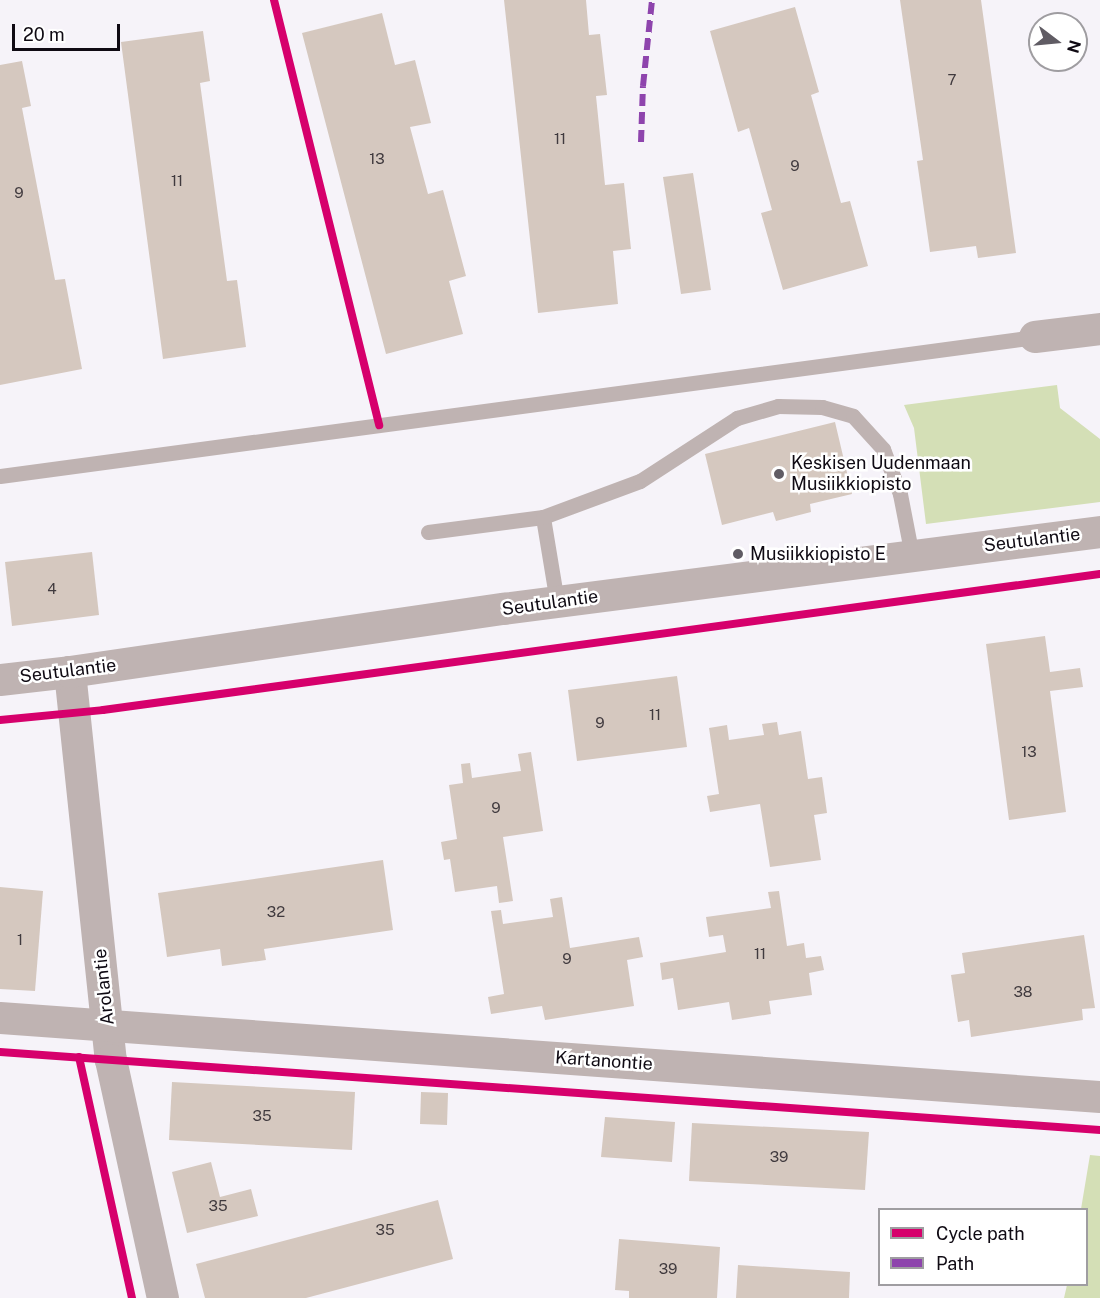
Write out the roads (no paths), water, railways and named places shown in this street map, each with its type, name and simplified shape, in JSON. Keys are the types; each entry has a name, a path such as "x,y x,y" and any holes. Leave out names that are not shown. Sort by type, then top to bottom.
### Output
{"street":[{"path":"1035,337 1100,329"},
{"name":"Seutulantie","path":"0,680 557,602 1100,531"},
{"name":"Arolantie","path":"70,672 111,1060 163,1298"},
{"name":"Kartanontie","path":"0,1018 1100,1097"}],"lane":[{"path":"0,476 1035,337"},
{"path":"428,532 543,517 640,481 737,418 778,406 822,407 853,416 883,449 900,494 912,556"},
{"path":"543,517 557,602"}],"place":[{"name":"Keskisen Uudenmaan Musiikkiopisto","path":"779,474"},
{"name":"Musiikkiopisto E","path":"738,554"}]}
